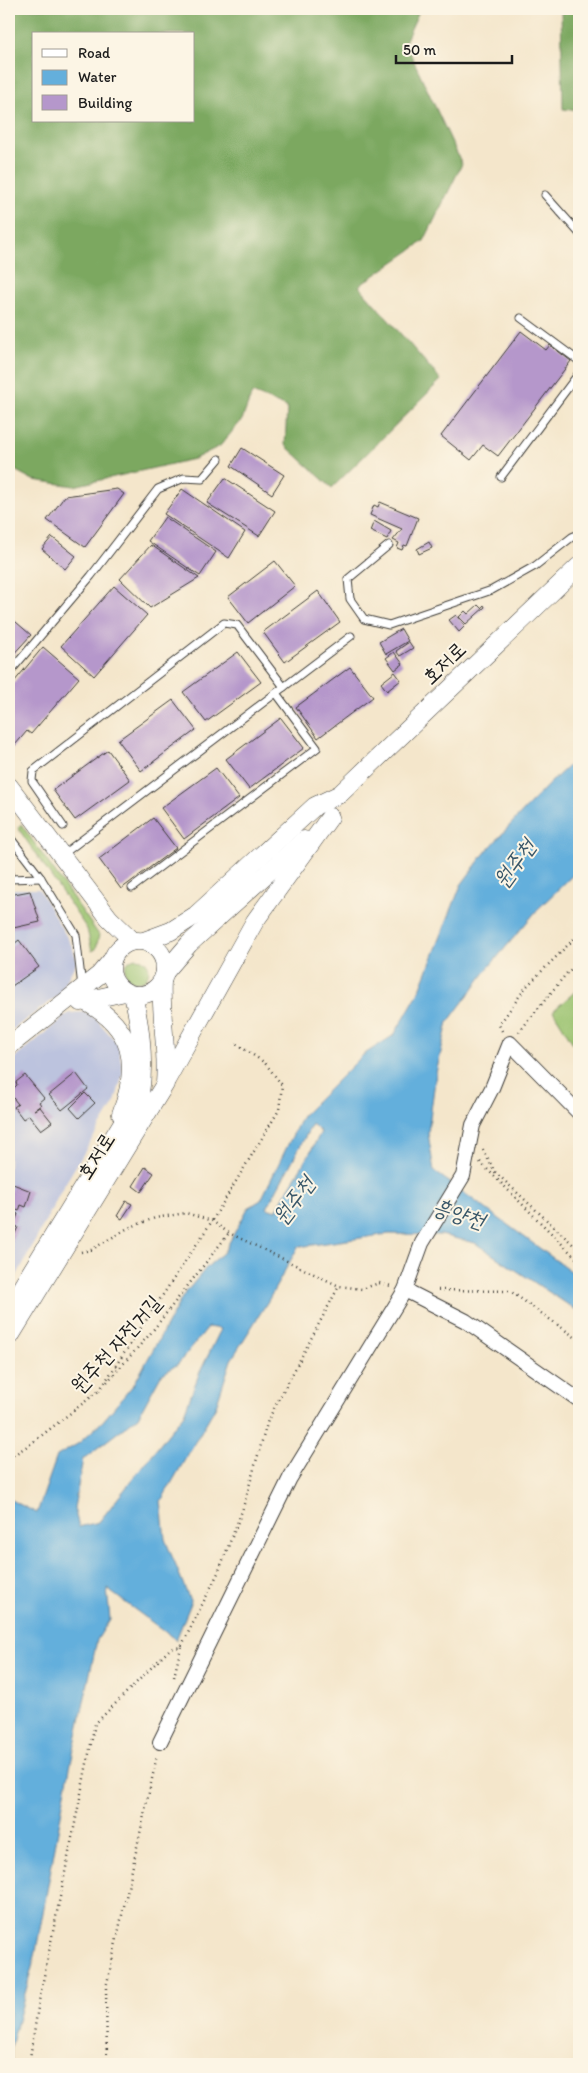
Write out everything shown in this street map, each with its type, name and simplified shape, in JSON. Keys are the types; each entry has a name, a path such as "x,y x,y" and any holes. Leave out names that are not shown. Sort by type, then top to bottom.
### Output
{"street":[{"name":"호저로","path":"340,794 579,566"},
{"path":"9,786 14,805 62,855 108,918 116,936 113,956 113,979 129,993 142,1040 144,1069 140,1094 109,1143"},
{"path":"164,1084 255,921 330,817 340,794"},
{"path":"83,995 113,956 139,941 171,931 196,915 315,806 340,794"},
{"path":"9,1046 62,1005 83,995 150,993 189,944 330,817"},
{"path":"108,918 139,941 152,944 162,955 164,976"},
{"name":"호저로","path":"9,1338 164,1084 167,1061 161,999 164,976"},
{"path":"83,995 104,1011 118,1026 128,1046 131,1072 126,1101 109,1143"},
{"path":"160,1742 290,1478 405,1290 422,1243 463,1176 472,1131 510,1043 579,1113"},
{"name":"호저로","path":"9,1308 109,1143"},
{"path":"405,1290 466,1321 579,1400"}],"lane":[{"path":"545,195 579,233"},
{"path":"520,318 579,361"},
{"path":"501,477 579,373"},
{"path":"9,673 92,576 158,489 184,478 202,479 219,459"},
{"path":"389,545 348,579 350,598 364,619 389,625 492,590 535,566 572,537 579,534"},
{"path":"63,826 32,781 33,771 224,624 237,626 284,687"},
{"path":"62,855 351,636"},
{"path":"132,888 317,748 276,693"},
{"path":"9,836 41,878 76,935 83,995"},
{"path":"9,879 41,878"}],"path":[{"path":"579,934 526,987 499,1025 510,1043 567,973 579,962"},
{"path":"99,1391 212,1221 279,1110 282,1085 264,1063 235,1043"},
{"path":"472,1131 495,1172 579,1250"},
{"path":"472,1131 480,1162 579,1261"},
{"path":"58,1259 90,1250 128,1228 156,1218 186,1213 212,1221 229,1233 339,1286 362,1289 380,1283 405,1290"},
{"name":"원주천 자전거길","path":"9,1458 99,1391 150,1334 229,1233"},
{"path":"172,1684 181,1647 218,1574 238,1520 268,1420 339,1286"},
{"path":"434,1290 510,1291 579,1340"},
{"path":"29,2064 39,2001 95,1724 170,1648 181,1647"},
{"path":"107,2064 106,1988 160,1742"}],"shaded area":[{"path":"9,889 39,889 72,946 77,961 59,995 9,1032"},
{"path":"86,1012 97,1020 118,1044 123,1073 115,1102 63,1187 9,1291 9,1063 69,1013"}],"green space":[{"path":"9,9 420,9 405,42 462,164 424,241 359,286 441,380 332,488 285,445 287,407 252,393 242,420 220,446 194,459 74,486 33,480 9,467"},
{"path":"561,9 579,9 579,111 563,109"},
{"path":"21,824 99,935 96,949 92,951 87,929 18,828"},
{"path":"137,958 142,959 148,965 148,975 142,981 137,982 132,981 126,975 125,970 126,965 132,959"},
{"path":"579,988 579,1053 553,1011"}],"water":[{"path":"579,756 579,869 538,909 489,967 448,1022 436,1073 428,1133 434,1171 579,1277 579,1312 475,1243 441,1235 389,1234 298,1247 268,1301 231,1360 216,1406 161,1501 165,1539 191,1603 176,1640 107,1589 110,1619 97,1640 66,1787 35,1956 11,2047 11,2064 9,2064 9,1499 37,1513 57,1456 79,1443 103,1421 134,1384 183,1296 206,1268 224,1252 248,1208 261,1200 302,1116 363,1055 394,1035 419,992 461,885 484,854 549,784","holes":["312,1124 321,1132 316,1142 276,1211 267,1208","208,1327 221,1329 199,1374 184,1414 99,1522 79,1527 74,1508 83,1459 138,1417 161,1375 178,1364"]}],"building":[{"path":"521,331 546,350 550,345 571,361 498,456 483,445 471,460 441,436"},
{"path":"242,448 284,475 272,494 231,466"},
{"path":"225,478 275,511 259,536 207,503"},
{"path":"117,489 124,494 85,547 47,520 65,496"},
{"path":"182,489 245,532 229,558 164,514"},
{"path":"380,502 418,518 407,546 404,545 402,550 397,548 399,543 393,540 402,529 370,515 374,505 378,507"},
{"path":"165,517 216,552 200,576 148,541"},
{"path":"374,521 391,531 387,539 370,531"},
{"path":"52,537 76,556 65,569 42,549"},
{"path":"429,542 432,548 419,554 417,549"},
{"path":"151,545 199,578 150,608 120,579"},
{"path":"275,561 295,586 248,623 228,597"},
{"path":"114,586 147,615 94,676 61,646"},
{"path":"318,591 340,622 285,662 263,632"},
{"path":"478,605 481,608 484,605 485,607 466,624 459,617 465,611 468,614"},
{"path":"456,615 465,626 459,632 449,620"},
{"path":"9,616 31,635 9,659"},
{"path":"401,629 408,641 386,654 379,642"},
{"path":"409,642 413,648 400,656 396,651"},
{"path":"43,647 79,678 31,734 27,731 9,752 9,688"},
{"path":"238,652 261,682 206,722 183,692"},
{"path":"394,652 403,664 395,670 386,658"},
{"path":"350,667 373,697 318,738 296,707"},
{"path":"395,672 401,680 387,691 381,683"},
{"path":"173,700 196,730 141,771 118,740"},
{"path":"281,718 304,748 249,789 226,759"},
{"path":"108,750 130,780 75,820 53,790"},
{"path":"216,768 239,798 184,839 161,808"},
{"path":"153,818 176,848 121,889 99,859"},
{"path":"9,860 13,860 13,875 9,875"},
{"path":"30,891 40,922 9,929 9,895"},
{"path":"19,940 39,967 9,988 9,948"},
{"path":"76,1073 88,1089 62,1110 49,1095"},
{"path":"25,1075 44,1098 39,1102 41,1105 34,1110 40,1107 52,1122 41,1130 29,1115 23,1119 14,1107 18,1104 9,1093 17,1085 16,1082"},
{"path":"85,1093 95,1103 79,1118 70,1108"},
{"path":"145,1167 154,1173 141,1192 133,1186"},
{"path":"13,1184 31,1191 26,1207 21,1205 19,1211 9,1207 9,1195"},
{"path":"126,1201 132,1204 122,1219 117,1216"},
{"path":"9,1210 18,1214 14,1224 9,1222"},
{"path":"9,1224 18,1227 11,1242 9,1241"}],"water label":[{"name":"원주천","path":"514,863"},
{"name":"원주천","path":"293,1200"},
{"name":"흥양천","path":"459,1213"}]}
